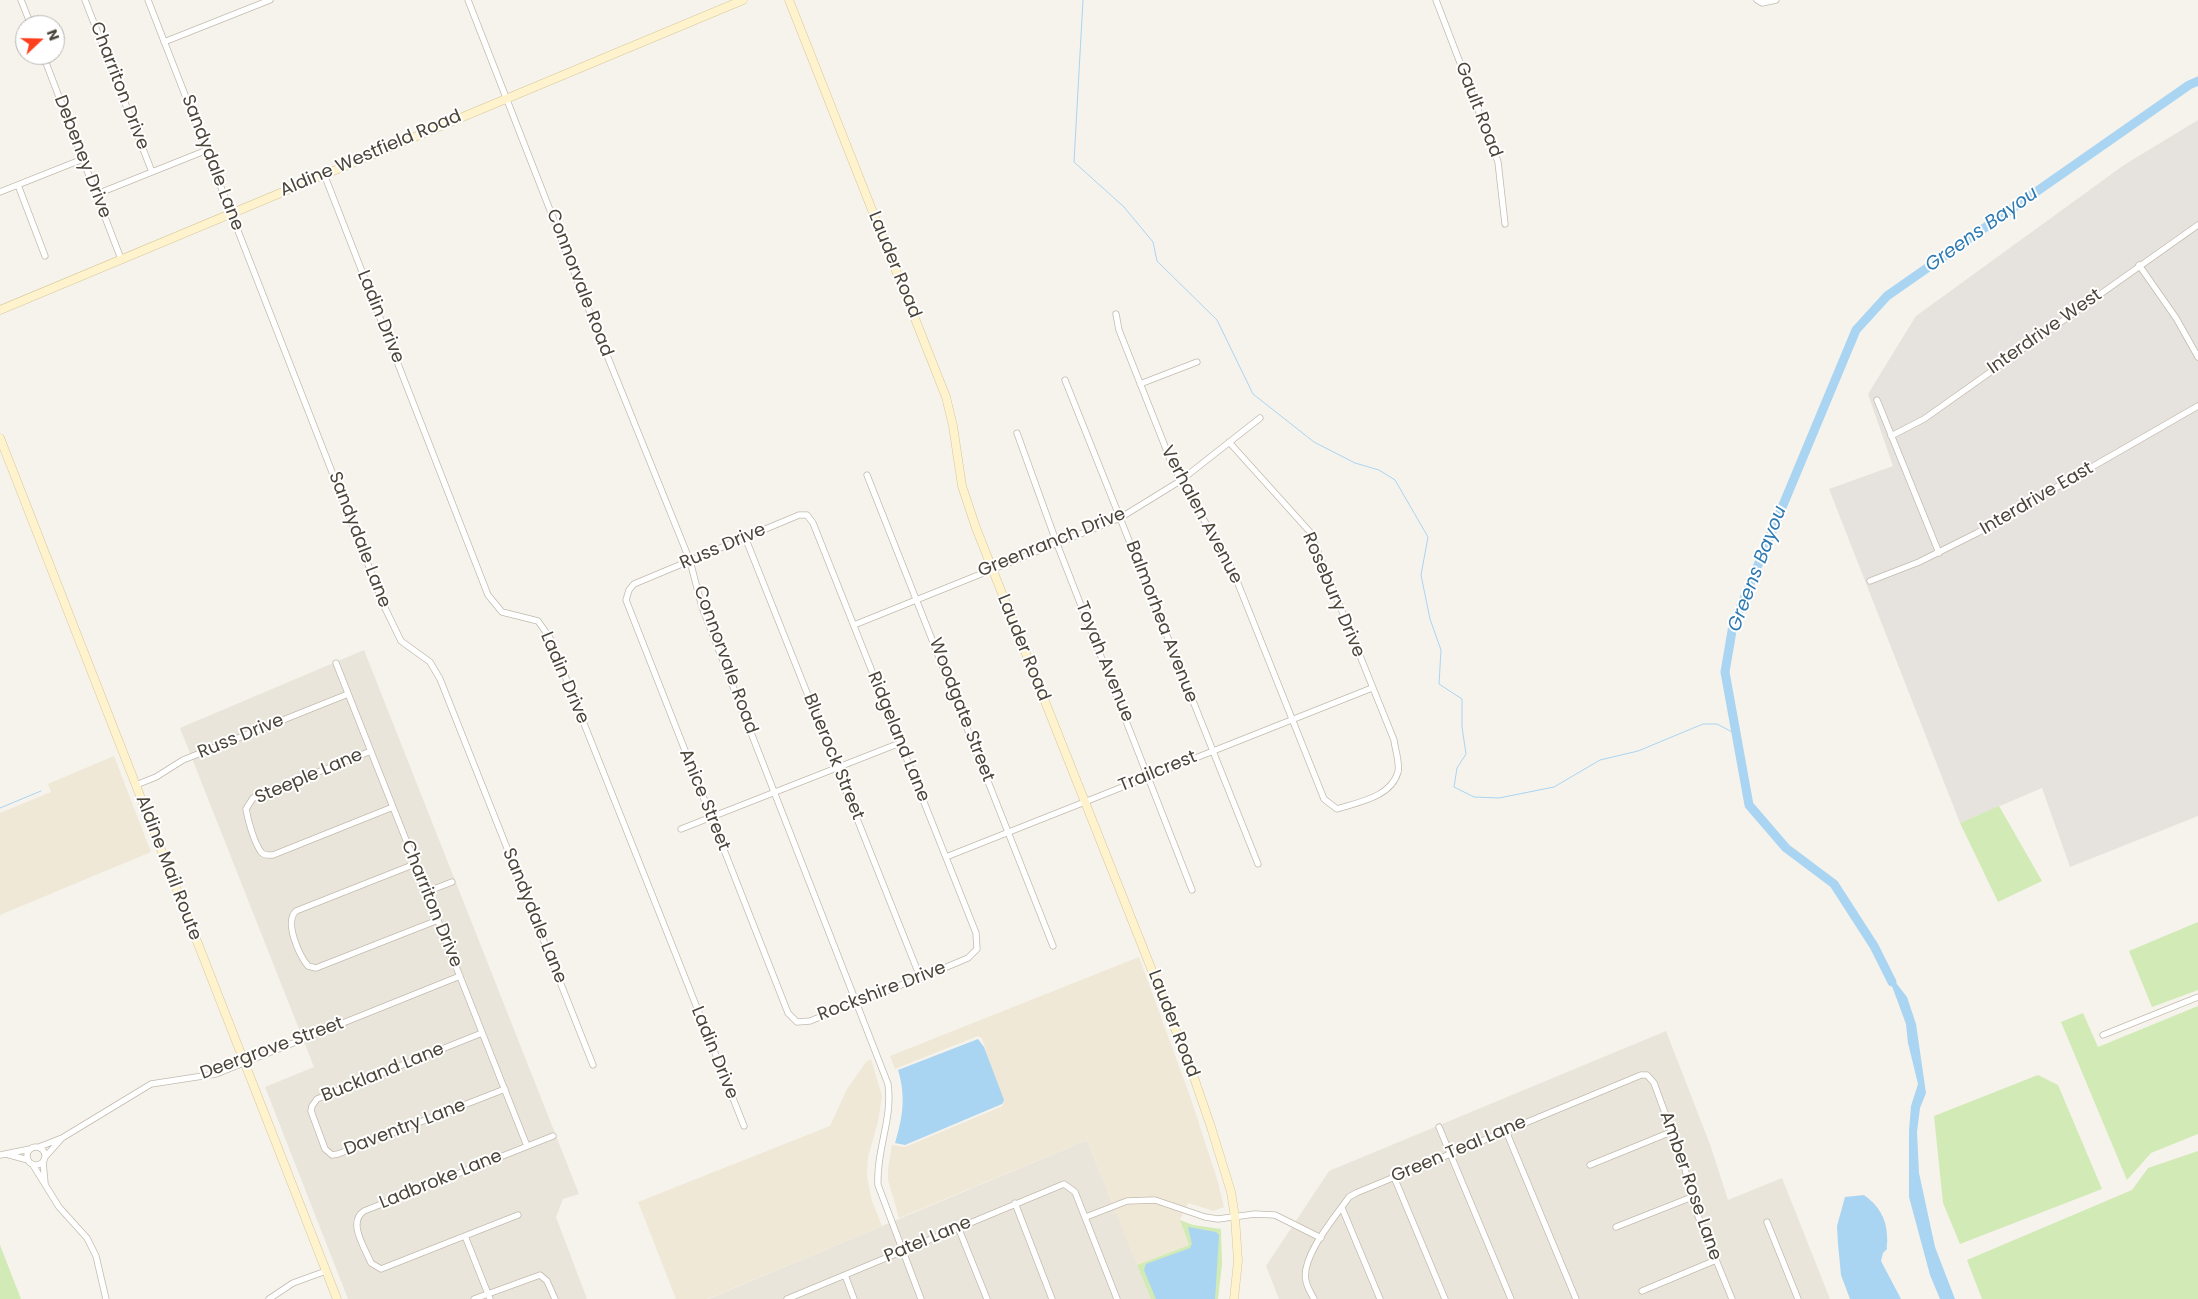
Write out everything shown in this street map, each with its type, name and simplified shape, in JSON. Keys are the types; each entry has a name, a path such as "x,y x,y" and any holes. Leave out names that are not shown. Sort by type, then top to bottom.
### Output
{"main road":[{"name":"Aldine Westfield Road","path":"0,310 743,0"},
{"name":"Lauder Road","path":"789,0 946,398 952,422 962,486 992,568 1190,1066 1225,1171 1235,1217 1238,1260 1234,1299"},
{"name":"Aldine Mail Route","path":"0,438 337,1299"}],"street":[{"path":"21,0 27,15"},
{"name":"Charriton Drive","path":"85,0 152,172"},
{"name":"Sandydale Lane","path":"148,0 386,608 401,642 430,662 440,678 593,1065"},
{"path":"164,42 270,0"},
{"name":"Connorvale Road","path":"468,0 596,328 690,561 702,607 888,1084 890,1100 889,1117 877,1168 878,1185 921,1299"},
{"name":"Gault Road","path":"1436,0 1498,162 1505,224"},
{"path":"1757,0 1762,3 1773,1"},
{"name":"Debeney Drive","path":"47,65 121,259"},
{"path":"97,194 207,150"},
{"path":"0,192 83,159"},
{"name":"Ladin Drive","path":"324,174 488,595 502,612 538,621 550,638 744,1126"},
{"path":"18,185 45,256"},
{"name":"Interdrive West","path":"1892,436 1924,419 2198,225"},
{"path":"2139,265 2176,318 2198,357"},
{"name":"Verhalen Avenue","path":"1116,314 1119,330 1180,481 1233,571 1324,799"},
{"path":"1140,384 1197,362"},
{"name":"Balmorhea Avenue","path":"1065,380 1211,751 1258,864"},
{"path":"1877,400 1939,553"},
{"name":"Interdrive East","path":"1870,580 1939,553 2008,516 2198,406"},
{"name":"Greenranch Drive","path":"854,625 1120,518 1180,481 1260,418"},
{"name":"Toyah Avenue","path":"1017,433 1057,544 1149,775 1192,890"},
{"name":"Rosebury Drive","path":"1229,442 1310,532 1394,740 1398,771 1388,789 1373,797 1337,809 1324,799"},
{"name":"Woodgate Street","path":"867,475 1053,946"},
{"name":"Russ Drive","path":"640,582 799,515 807,515"},
{"name":"Ridgeland Lane","path":"807,515 814,523 976,933 977,949 968,958"},
{"name":"Bluerock Street","path":"745,537 920,977"},
{"name":"Anice Street","path":"640,582 629,590 626,600 788,1013 795,1020"},
{"name":"Charriton Drive","path":"336,663 527,1146"},
{"name":"Trailcrest","path":"946,857 1372,688"},
{"name":"Russ Drive","path":"136,785 183,760 348,694"},
{"path":"681,829 900,743"},
{"name":"Steeple Lane","path":"371,751 253,798 246,809 261,852 273,855 393,807"},
{"path":"415,864 296,911 292,914 290,923 298,946 308,966 316,968 438,920"},
{"path":"426,892 452,882"},
{"name":"Rockshire Drive","path":"795,1020 810,1021 968,958"},
{"name":"Deergrove Street","path":"38,1147 62,1138 152,1084 216,1074 460,976"},
{"path":"2103,1035 2198,997"},
{"name":"Buckland Lane","path":"318,1131 311,1111 312,1106 317,1100 482,1033"},
{"name":"Green Teal Lane","path":"1314,1299 1306,1281 1306,1268 1321,1238 1342,1208 1356,1193 1636,1076 1647,1075"},
{"name":"Amber Rose Lane","path":"1647,1075 1654,1083 1684,1165 1692,1197 1732,1299"},
{"name":"Daventry Lane","path":"318,1131 327,1152 338,1154 505,1089"},
{"path":"1439,1127 1511,1299"},
{"path":"1506,1131 1576,1299"},
{"path":"1590,1165 1671,1132"},
{"name":"Ladbroke Lane","path":"465,1236 381,1269 371,1263 356,1220 364,1211 553,1136"},
{"name":"Deergrove Street","path":"46,1156 62,1138"},
{"path":"3,1155 38,1147 44,1150 46,1156 43,1162 45,1183"},
{"path":"28,1160 27,1154 30,1149"},
{"path":"3,1155 28,1160 45,1183 59,1207 87,1238 96,1256 106,1299"},
{"path":"33,1165 43,1162"},
{"path":"1394,1177 1445,1299"},
{"name":"Patel Lane","path":"788,1299 1060,1184 1068,1186 1075,1192 1086,1218"},
{"path":"1616,1227 1692,1197"},
{"path":"1117,1299 1086,1218 1127,1201 1146,1199 1170,1203 1205,1217 1235,1217 1256,1214 1275,1215 1321,1238"},
{"path":"1015,1204 1052,1299"},
{"path":"1342,1208 1380,1299"},
{"path":"489,1296 465,1236 518,1215"},
{"path":"1767,1222 1798,1299"},
{"path":"958,1227 987,1299"},
{"path":"1642,1291 1716,1260"},
{"path":"269,1299 293,1282 326,1271"},
{"path":"474,1299 489,1296 535,1275 543,1277 555,1299"},
{"path":"844,1275 854,1299"}],"shaded area":[{"path":"2198,120 2198,816 2070,867 2042,788 1960,823 1829,489 1893,466 1868,394 1916,316 2124,165"},
{"path":"364,650 579,1194 563,1199 556,1217 587,1299 348,1299 265,1087 314,1067 180,728"},
{"path":"114,756 151,852 0,915 0,813 51,792 48,784"},
{"path":"1139,957 1191,1099 1218,1182 1224,1207 1214,1211 1188,1203 1180,1220 1189,1245 1137,1265 1087,1140 899,1218 888,1180 892,1145 905,1147 1003,1106 982,1038 978,1036 895,1069 890,1056"},
{"path":"1666,1031 1711,1147 1728,1200 1782,1178 1830,1299 1279,1299 1266,1266 1329,1171"},
{"path":"871,1059 882,1096 878,1122 868,1157 867,1176 872,1201 882,1226 707,1299 676,1299 638,1202 830,1126 847,1089 866,1062"},
{"path":"1087,1140 1151,1299 708,1299"}],"green space":[{"path":"1999,806 2042,881 1998,902 1960,823"},
{"path":"2198,922 2198,990 2152,1007 2129,951"},
{"path":"2198,1006 2198,1134 2151,1153 2127,1180 2061,1022 2083,1013 2098,1047"},
{"path":"2038,1075 2058,1085 2102,1189 1960,1244 1943,1203 1934,1116"},
{"path":"2198,1151 2198,1299 1982,1299 1967,1260 2132,1190 2148,1168"},
{"path":"1180,1220 1193,1225 1221,1229 1222,1264 1218,1299 1151,1299 1137,1265 1189,1245"},
{"path":"0,1245 21,1299 0,1299"}],"water":[{"path":"1886,970 1907,997 1916,1024 1926,1093 1920,1108 1917,1132 1919,1173 1935,1247 1955,1299 1940,1299 1930,1275 1909,1197 1909,1131 1911,1106 1918,1084 1908,1043 1906,1024"},
{"path":"978,1039 984,1047 1004,1100 1002,1104 905,1145 895,1143 900,1124 903,1098 898,1070"},
{"path":"1864,1195 1874,1203 1883,1218 1887,1230 1887,1249 1883,1253 1881,1261 1901,1299 1850,1299 1841,1275 1837,1226 1845,1197"},
{"path":"1188,1227 1216,1232 1219,1235 1215,1299 1156,1299 1144,1270 1146,1264 1190,1248 1192,1244"}],"waterway":[{"path":"1083,0 1074,162 1124,207 1153,242 1157,261 1217,320 1253,394 1314,442 1355,463 1379,470 1395,480 1428,537 1421,575 1430,619 1441,650 1439,684 1462,699 1462,727 1466,754 1457,768 1454,787 1474,797 1499,798 1554,787 1600,760 1638,751 1703,724 1717,724 1736,734"},
{"name":"Greens Bayou","path":"1892,982 1874,946 1834,884 1786,848 1749,805 1725,672 1733,625 1856,330 1887,296 2189,85 2198,81"},
{"path":"0,808 41,791"}]}
